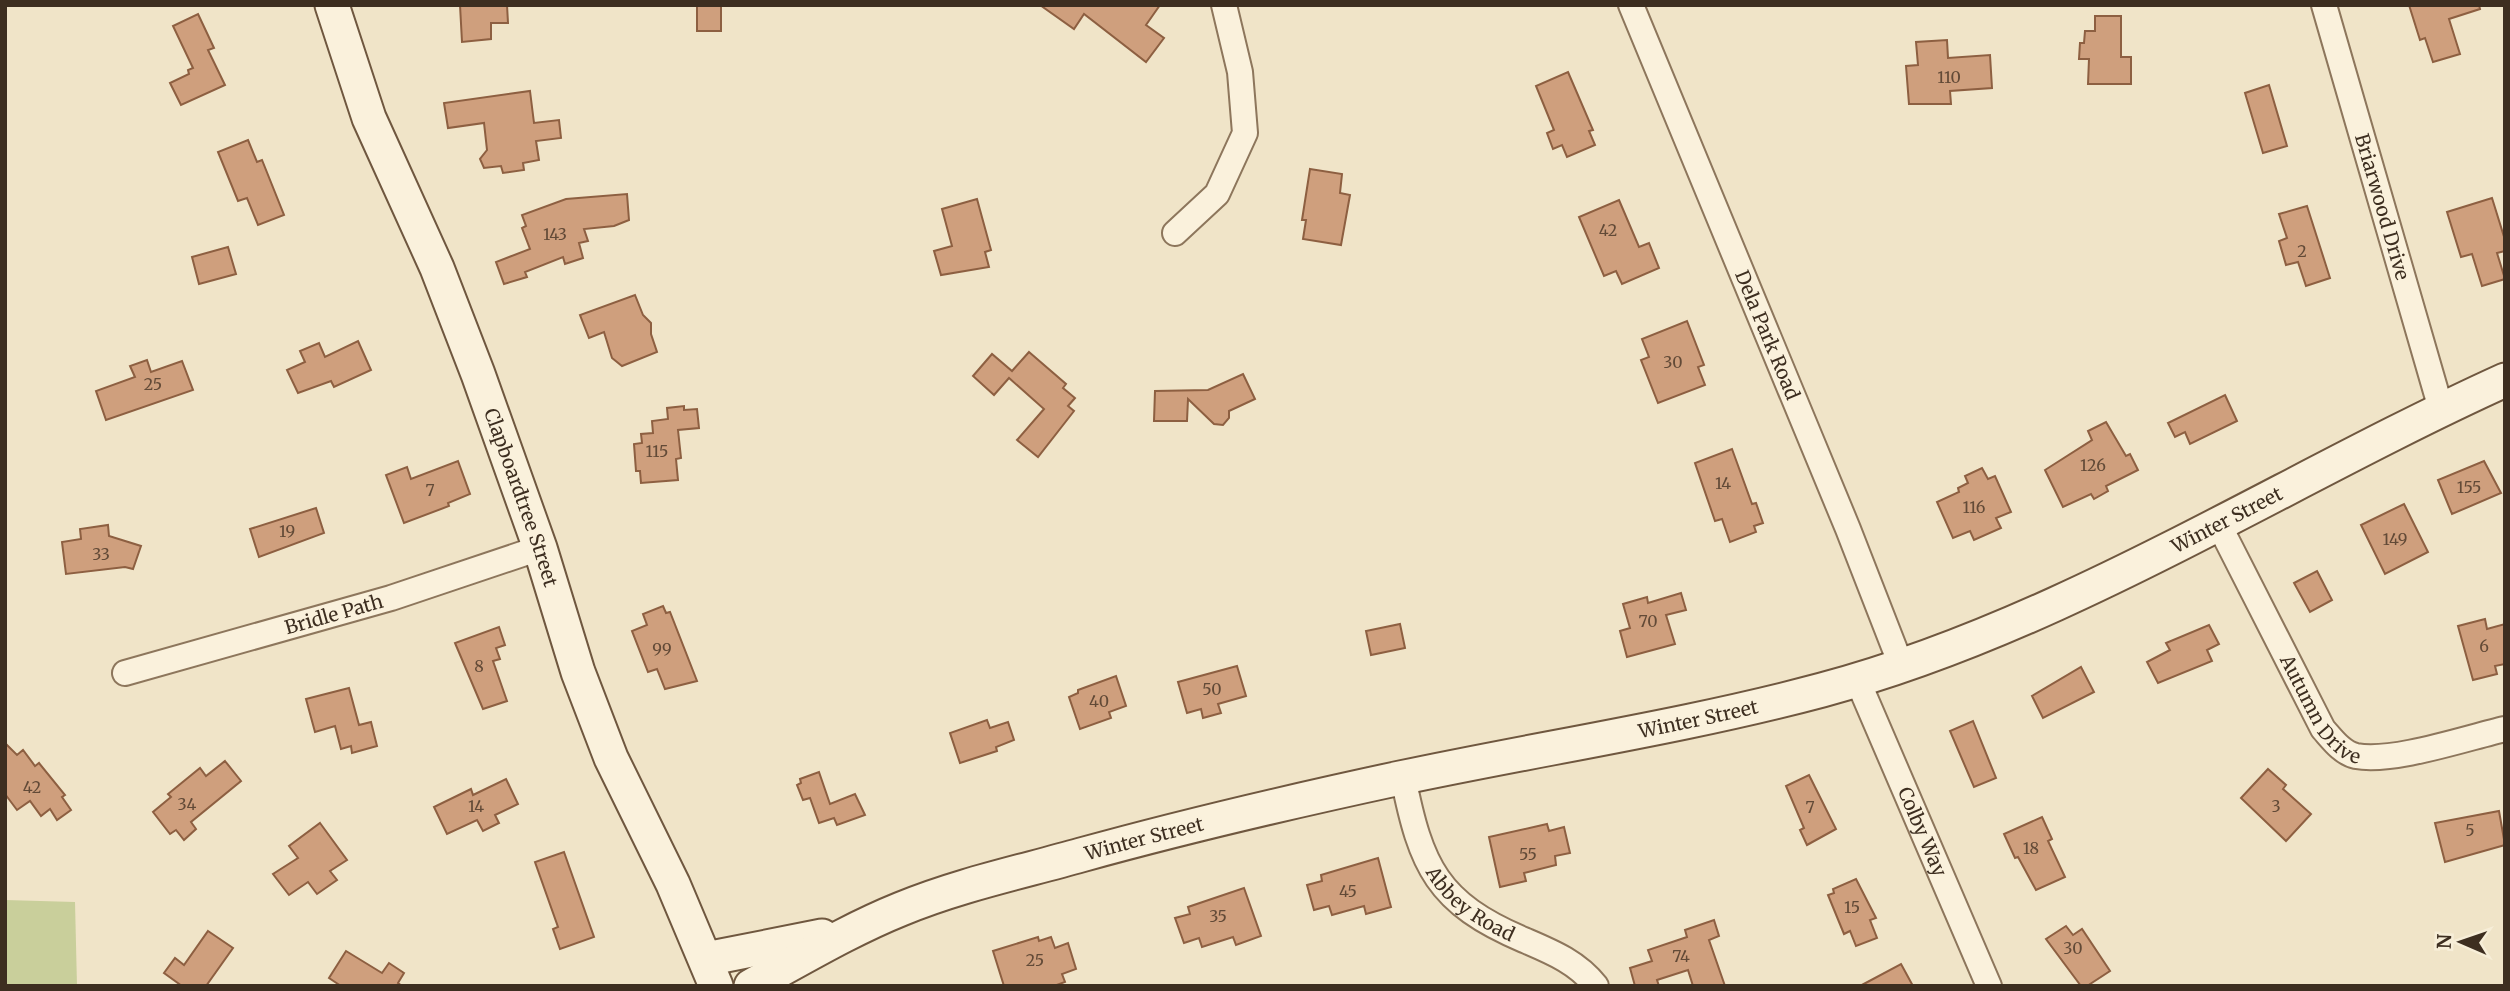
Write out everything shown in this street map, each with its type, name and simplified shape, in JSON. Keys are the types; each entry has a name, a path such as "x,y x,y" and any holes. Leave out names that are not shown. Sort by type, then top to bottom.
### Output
{"street":[{"name":"Clapboardtree Street","path":"332,5 369,118 437,268 478,374 540,548 578,672 611,758 711,972"},
{"path":"1175,233 1217,194 1245,132 1240,72 1224,5"},
{"name":"Dela Park Road","path":"1631,5 1848,529 1900,665"},
{"name":"Briarwood Drive","path":"2324,5 2441,409"},
{"name":"Winter Street","path":"711,972 848,932 938,896 1161,833 1402,777 1662,729 1857,679 1900,665 2022,617 2218,523 2441,409 2505,380"},
{"name":"Autumn Drive","path":"2218,523 2323,729 2337,745 2354,756 2385,757 2505,729"},
{"name":"Bridle Path","path":"125,673 391,598 540,548"},
{"name":"Colby Way","path":"1857,679 1989,986"},
{"name":"Abbey Road","path":"1402,777 1423,859 1441,885 1466,910 1496,928 1560,955 1584,970 1596,986"},
{"name":"Winter Street","path":"751,986 848,932"}],"green space":[{"path":"5,900 75,902 77,986 5,986"}],"building":[{"path":"460,5 507,5 508,23 491,23 491,39 462,42"},
{"path":"697,5 721,5 721,31 697,31"},
{"path":"1040,5 1160,5 1146,25 1164,38 1146,62 1084,14 1074,29"},
{"path":"2409,5 2479,5 2480,9 2449,19 2460,54 2433,62 2425,38 2420,40"},
{"path":"198,14 214,48 208,50 225,85 181,105 170,83 189,74 188,70 193,68 173,26"},
{"path":"2095,16 2121,16 2121,57 2131,57 2131,84 2088,84 2089,59 2079,59 2080,43 2084,43 2085,31 2095,31"},
{"path":"1947,40 1948,58 1990,55 1992,88 1950,91 1951,104 1909,104 1906,66 1918,65 1916,42"},
{"path":"1568,72 1593,130 1589,131 1595,145 1567,157 1562,145 1553,149 1547,133 1554,130 1536,86"},
{"path":"2269,85 2287,146 2263,153 2245,93"},
{"path":"530,91 534,123 559,120 561,138 536,141 539,160 523,163 524,170 503,173 501,166 484,168 480,159 487,150 484,123 448,128 444,103"},
{"path":"248,140 257,162 262,160 284,215 258,225 247,198 238,201 218,152"},
{"path":"1310,169 1342,174 1340,193 1350,195 1341,245 1303,239 1306,220 1302,220"},
{"path":"627,194 629,220 614,226 584,229 588,241 579,243 583,258 565,264 563,257 525,272 527,277 504,284 496,262 530,249 522,228 526,226 522,215 566,199"},
{"path":"2492,198 2505,240 2505,251 2497,253 2505,279 2482,286 2472,254 2461,257 2447,212"},
{"path":"977,199 991,250 985,252 989,267 941,275 934,251 952,246 942,209"},
{"path":"1619,200 1639,247 1649,243 1659,268 1622,284 1616,271 1604,276 1579,217"},
{"path":"2307,206 2330,278 2306,286 2298,262 2286,265 2279,241 2287,238 2279,214"},
{"path":"228,247 236,274 199,284 192,257"},
{"path":"635,295 643,315 651,323 651,334 657,352 622,366 612,358 604,332 589,338 580,315"},
{"path":"1687,321 1704,365 1698,367 1705,385 1658,403 1641,360 1649,357 1642,339"},
{"path":"358,341 371,370 334,387 331,381 298,393 287,370 305,362 300,351 319,343 325,357"},
{"path":"1029,352 1066,384 1063,388 1075,398 1068,406 1074,411 1038,457 1017,440 1044,409 1009,378 994,395 973,376 992,354 1012,371"},
{"path":"147,360 151,372 182,361 193,390 106,420 96,391 135,377 130,366"},
{"path":"1243,374 1255,399 1229,411 1229,418 1223,425 1214,424 1188,399 1187,421 1154,421 1155,391 1208,390"},
{"path":"2225,395 2237,421 2190,444 2185,432 2175,437 2168,423"},
{"path":"684,406 684,410 697,409 699,428 678,430 681,458 676,459 678,480 641,483 640,471 636,471 634,444 642,443 641,434 653,433 652,421 668,419 667,408"},
{"path":"2106,422 2126,456 2130,454 2138,470 2106,486 2108,491 2094,499 2091,494 2063,507 2045,470 2092,440 2088,431"},
{"path":"1732,449 1752,504 1756,503 1763,523 1754,526 1756,532 1730,542 1722,519 1715,521 1695,463"},
{"path":"458,461 470,494 448,503 449,506 404,523 386,475 407,467 411,479"},
{"path":"2484,461 2501,493 2452,514 2438,480"},
{"path":"1982,468 1988,479 1995,476 2011,512 1996,518 2001,528 1974,540 1970,531 1953,538 1937,502 1959,492 1958,488 1968,483 1965,476"},
{"path":"2404,504 2428,552 2385,574 2361,525"},
{"path":"316,508 324,533 259,557 250,529"},
{"path":"108,525 109,536 141,546 133,569 125,567 66,574 62,542 81,539 80,529"},
{"path":"2317,571 2332,600 2310,612 2294,583"},
{"path":"1681,593 1686,610 1666,615 1675,644 1627,657 1620,631 1630,628 1623,604 1647,597 1648,603"},
{"path":"663,606 666,613 670,612 697,681 665,689 657,669 648,672 632,631 647,625 643,614"},
{"path":"2485,619 2487,629 2505,624 2505,664 2495,666 2497,674 2473,680 2458,626"},
{"path":"1400,624 1405,648 1371,655 1366,631"},
{"path":"2209,625 2219,644 2207,650 2212,661 2158,683 2147,662 2170,650 2166,643"},
{"path":"499,627 505,645 496,648 500,659 493,661 507,701 483,709 455,643"},
{"path":"1237,666 1246,696 1218,704 1221,713 1203,718 1201,709 1187,713 1178,682"},
{"path":"2081,667 2094,692 2043,718 2032,696"},
{"path":"1116,676 1126,706 1109,712 1111,718 1080,729 1069,697 1078,693 1078,690"},
{"path":"349,688 359,725 371,722 377,746 352,753 351,746 341,749 335,726 315,732 306,699"},
{"path":"987,720 990,728 1008,722 1014,740 996,747 997,751 960,763 950,733"},
{"path":"1973,721 1996,778 1974,787 1950,731"},
{"path":"5,743 17,755 23,750 35,766 39,763 65,795 62,797 71,810 57,820 50,809 41,816 30,801 17,810 5,794"},
{"path":"225,761 241,781 191,822 196,829 184,840 176,830 170,834 153,812 171,797 168,794 200,768 206,776"},
{"path":"2268,769 2286,785 2283,789 2311,814 2286,841 2241,798"},
{"path":"819,772 830,804 855,794 865,815 837,825 834,818 819,823 810,798 803,800 797,785 801,783 800,779"},
{"path":"1809,775 1836,829 1807,845 1800,830 1804,828 1786,786"},
{"path":"506,779 518,804 495,815 499,823 483,831 477,820 447,834 434,807 471,789 473,795"},
{"path":"2499,811 2505,845 2445,862 2435,823"},
{"path":"2042,817 2052,839 2048,841 2065,877 2036,890 2018,857 2015,858 2004,834"},
{"path":"320,823 347,860 330,871 337,880 317,894 308,882 289,895 273,874 298,858 289,846"},
{"path":"1547,824 1549,831 1564,827 1570,853 1555,856 1556,865 1524,873 1526,881 1500,887 1489,837"},
{"path":"564,852 594,937 560,949 553,929 558,927 535,862"},
{"path":"1378,858 1391,907 1366,914 1364,906 1332,915 1329,906 1314,910 1307,885 1322,881 1321,875"},
{"path":"1856,879 1876,918 1870,920 1877,938 1856,946 1850,931 1844,934 1828,895 1834,893 1833,889"},
{"path":"1244,888 1261,936 1236,945 1233,937 1202,947 1199,938 1184,943 1175,918 1190,914 1188,907"},
{"path":"1714,920 1719,936 1709,940 1725,986 1693,986 1688,970 1657,980 1659,986 1635,986 1630,968 1652,961 1648,950 1687,937 1685,930"},
{"path":"2066,926 2073,935 2082,929 2110,971 2087,986 2081,986 2046,939"},
{"path":"208,931 233,948 206,986 182,986 164,973 175,958 184,965"},
{"path":"1038,937 1039,941 1051,937 1055,948 1068,943 1076,969 1062,974 1065,982 1054,986 1004,986 993,951"},
{"path":"346,951 382,973 389,963 404,973 398,983 402,986 341,986 329,978"},
{"path":"1901,964 1913,986 1860,986"}]}
